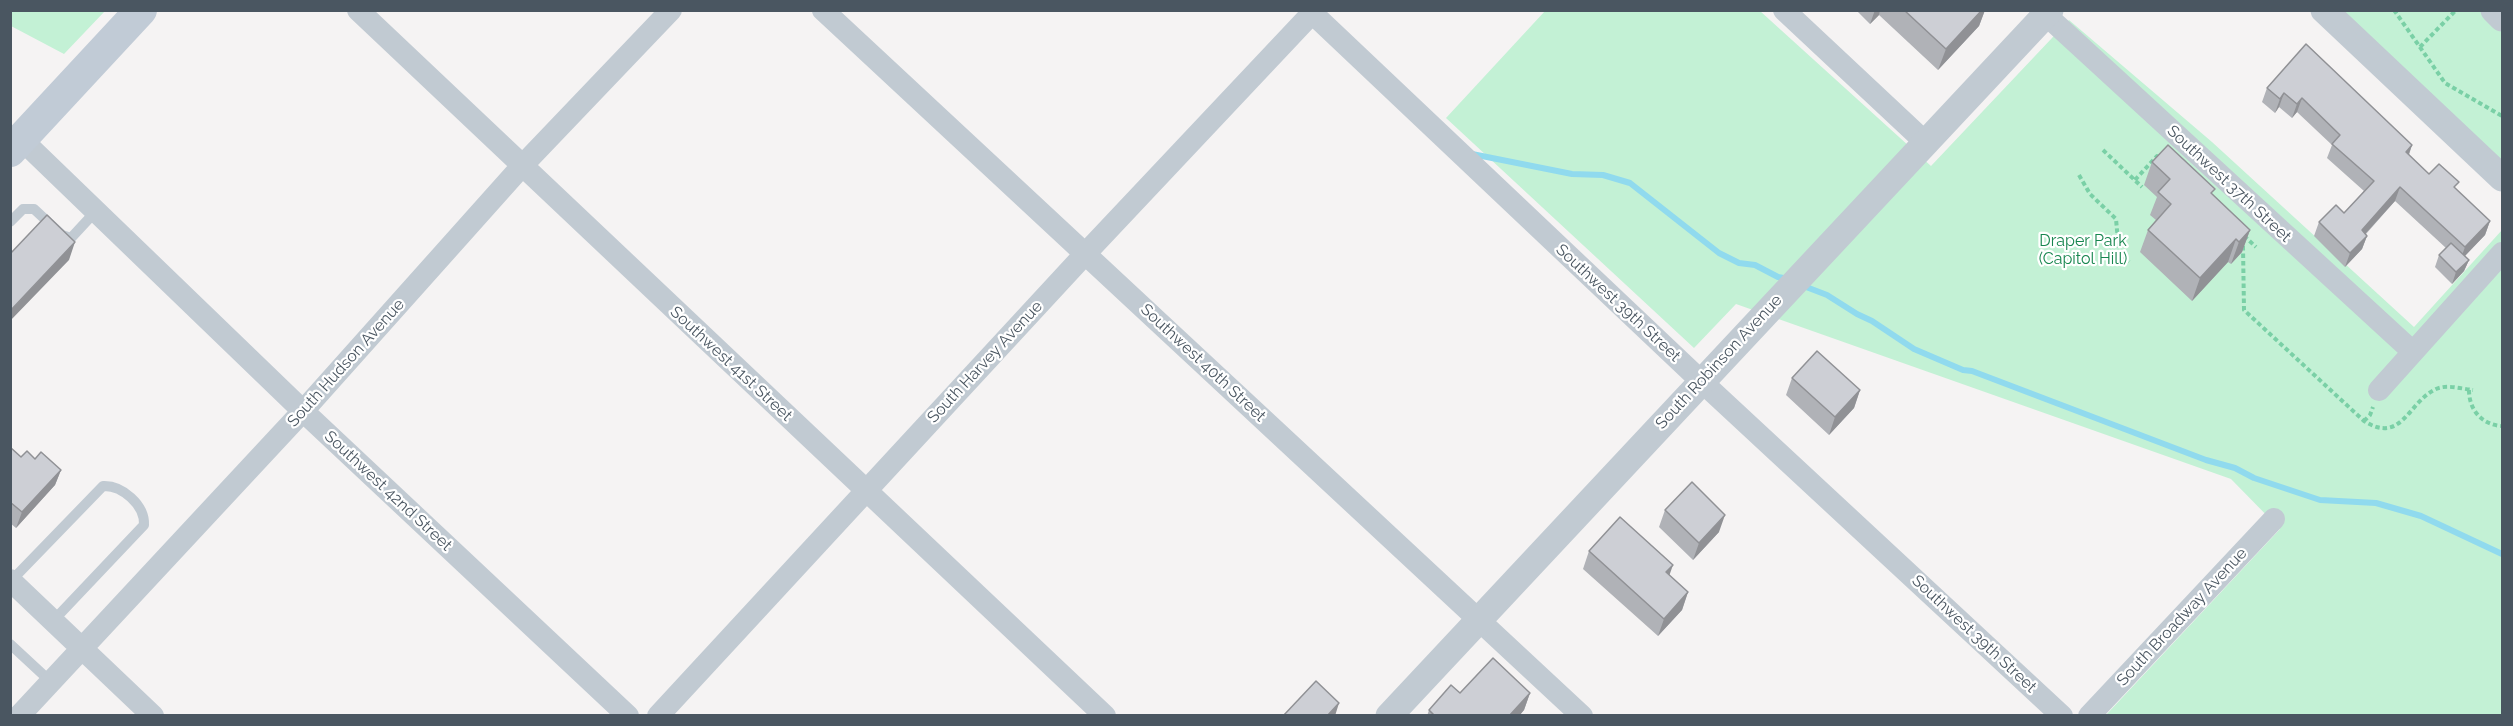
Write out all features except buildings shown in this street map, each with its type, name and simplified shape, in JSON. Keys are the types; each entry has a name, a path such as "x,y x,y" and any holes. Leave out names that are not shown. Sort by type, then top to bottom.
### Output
{"main road":[{"path":"16,145 141,10"}],"street":[{"name":"Southwest 41st Street","path":"358,10 521,167 1105,716"},
{"name":"South Hudson Avenue","path":"19,716 303,411 521,167 671,10"},
{"name":"Southwest 40th Street","path":"823,10 1582,716"},
{"path":"1784,10 1925,142"},
{"path":"2324,10 2502,178"},
{"path":"2494,10 2502,18"},
{"name":"South Harvey Avenue","path":"657,716 1312,12"},
{"name":"Southwest 39th Street","path":"1312,12 1701,381 2062,716"},
{"name":"South Robinson Avenue","path":"1389,716 2048,13"},
{"name":"Southwest 37th Street","path":"2048,13 2413,352"},
{"name":"Southwest 42nd Street","path":"16,145 96,211 303,411 628,716"},
{"path":"2379,390 2502,253"},
{"name":"South Broadway Avenue","path":"2089,716 2274,519"},
{"path":"11,581 153,716"}],"lane":[{"path":"10,222 23,209 34,209 62,235 71,238 96,211"},
{"path":"11,581 103,486 120,489 140,508 144,516 144,525 53,621"},
{"path":"10,644 51,682"}],"path":[{"path":"2394,10 2445,83 2502,116"},
{"path":"2420,46 2456,10"},
{"path":"2103,150 2142,187"},
{"path":"2135,180 2157,156 2166,164"},
{"path":"2079,175 2090,194 2116,219 2119,252 2129,262"},
{"path":"2256,248 2242,235 2244,310 2364,421 2377,429 2390,427 2402,422 2436,389 2447,387 2471,390 2469,400 2481,419 2502,426"}],"green space":[{"path":"10,11 105,11 64,54 11,26"},
{"name":"Draper Park (Capitol Hill)","path":"1545,11 1760,11 1931,166 2069,20 2212,142 2414,327 2502,230 2502,715 2106,715 2280,529 2231,479 1736,304 1694,348 1446,118"},
{"path":"2339,11 2480,11 2502,31 2502,163"}],"waterway":[{"path":"1472,154 1572,174 1603,175 1630,183 1719,253 1739,263 1755,265 1778,277 1789,279"},
{"path":"1801,285 1827,295 1914,349 1963,370 1972,371 2206,460 2235,468 2254,478 2320,500 2376,503 2421,516 2502,554"}]}
